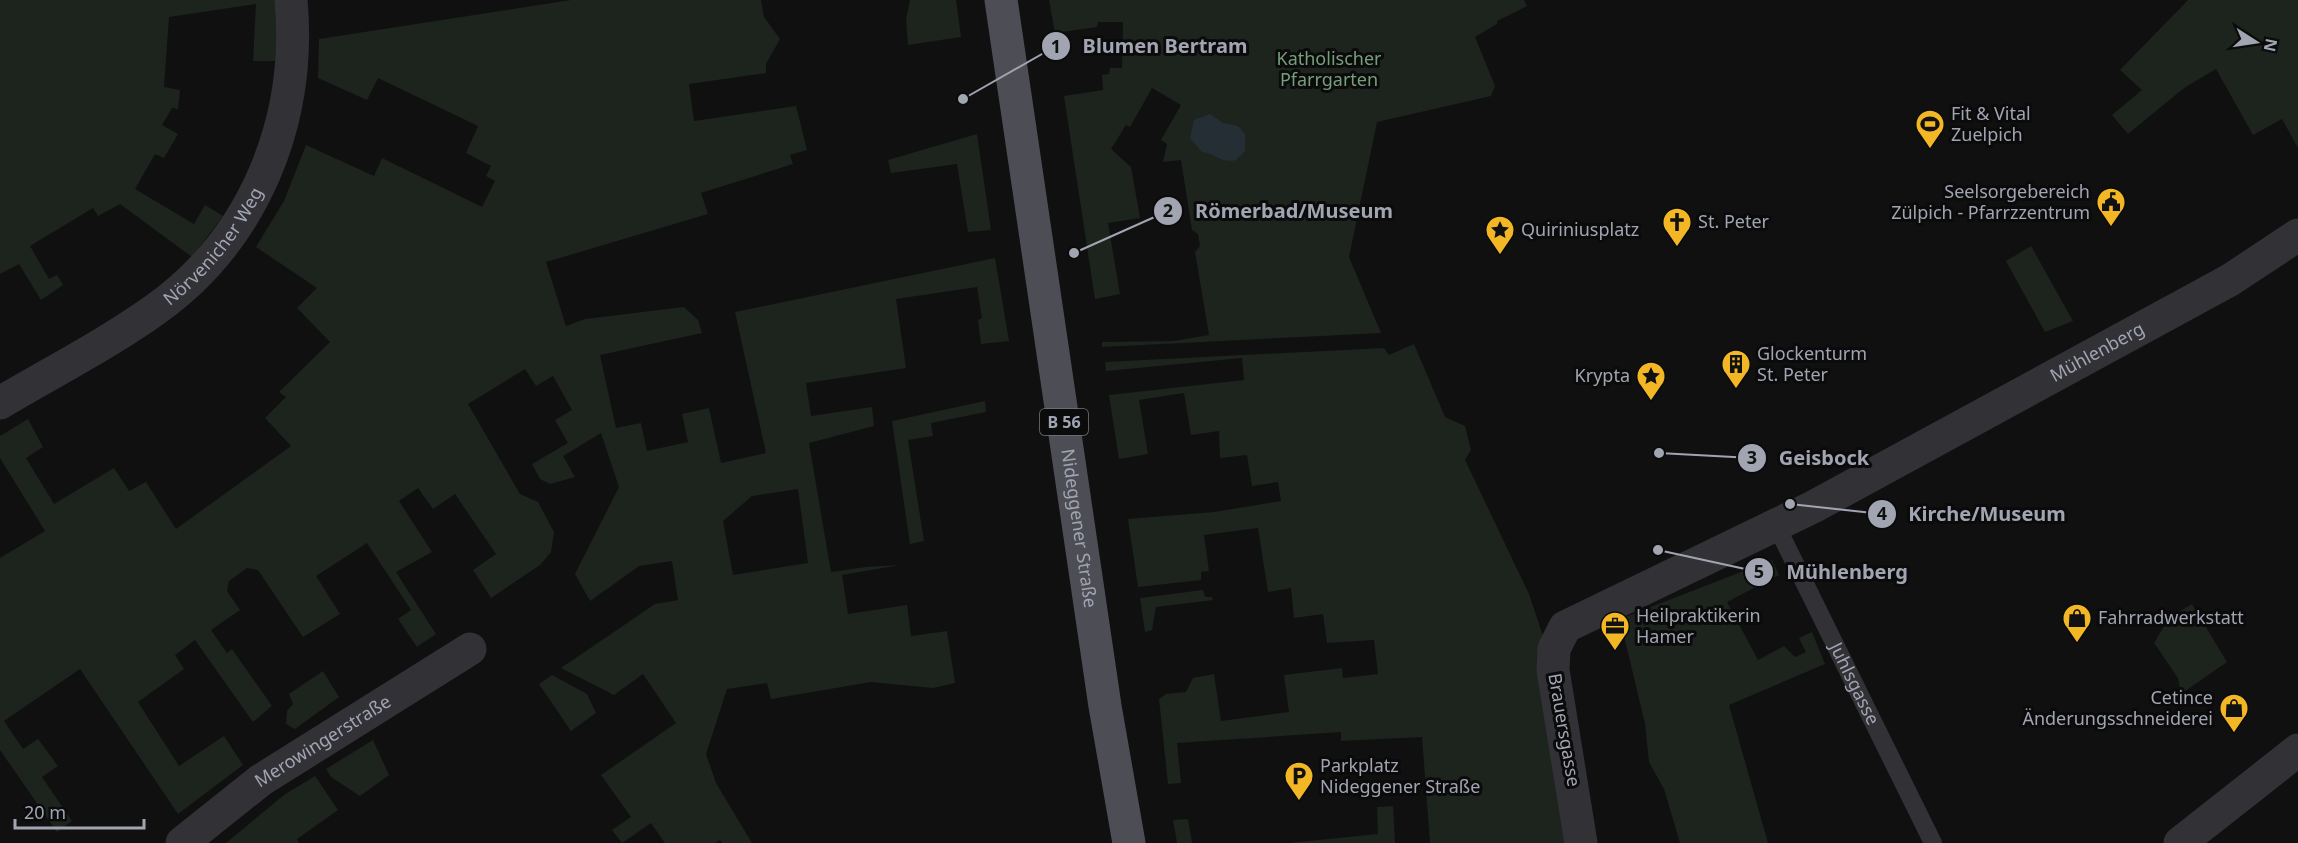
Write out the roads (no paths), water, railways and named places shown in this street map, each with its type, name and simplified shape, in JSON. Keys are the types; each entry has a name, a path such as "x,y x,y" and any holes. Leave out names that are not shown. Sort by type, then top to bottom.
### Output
{"main road":[{"name":"Nideggener Straße","path":"1000,0 1105,706 1130,843"}],"street":[{"name":"Nörvenicher Weg","path":"0,402 156,308 196,274 226,241 254,197 280,133 293,64 291,0"},
{"name":"Mühlenberg","path":"1570,622 1776,525 2230,280 2298,235"},
{"name":"Brauersgasse","path":"1570,622 1561,632 1554,649 1553,670 1581,843"},
{"name":"Merowingerstraße","path":"182,843 261,780 470,649"},
{"path":"2180,843 2298,750"}],"lane":[{"name":"Juhlsgasse","path":"1776,525 1933,843"}],"place":[{"name":"Blumen Bertram","path":"963,99"},
{"name":"Fit & Vital Zuelpich","path":"1930,150"},
{"name":"Seelsorgebereich Zülpich - Pfarrzzentrum","path":"2111,228"},
{"name":"St. Peter","path":"1677,248"},
{"name":"Römerbad/Museum","path":"1074,253"},
{"name":"Quiriniusplatz","path":"1500,256"},
{"name":"Glockenturm St. Peter","path":"1736,390"},
{"name":"Krypta","path":"1651,402"},
{"name":"Geisbock","path":"1659,453"},
{"name":"Kirche/Museum","path":"1790,504"},
{"name":"Mühlenberg","path":"1658,550"},
{"name":"Fahrradwerkstatt","path":"2077,644"},
{"name":"Heilpraktikerin Hamer","path":"1615,652"},
{"name":"Cetince Änderungsschneiderei","path":"2234,734"},
{"name":"Parkplatz Nideggener Straße","path":"1299,802"}],"park label":[{"name":"Katholischer Pfarrgarten","path":"1329,69"}]}
